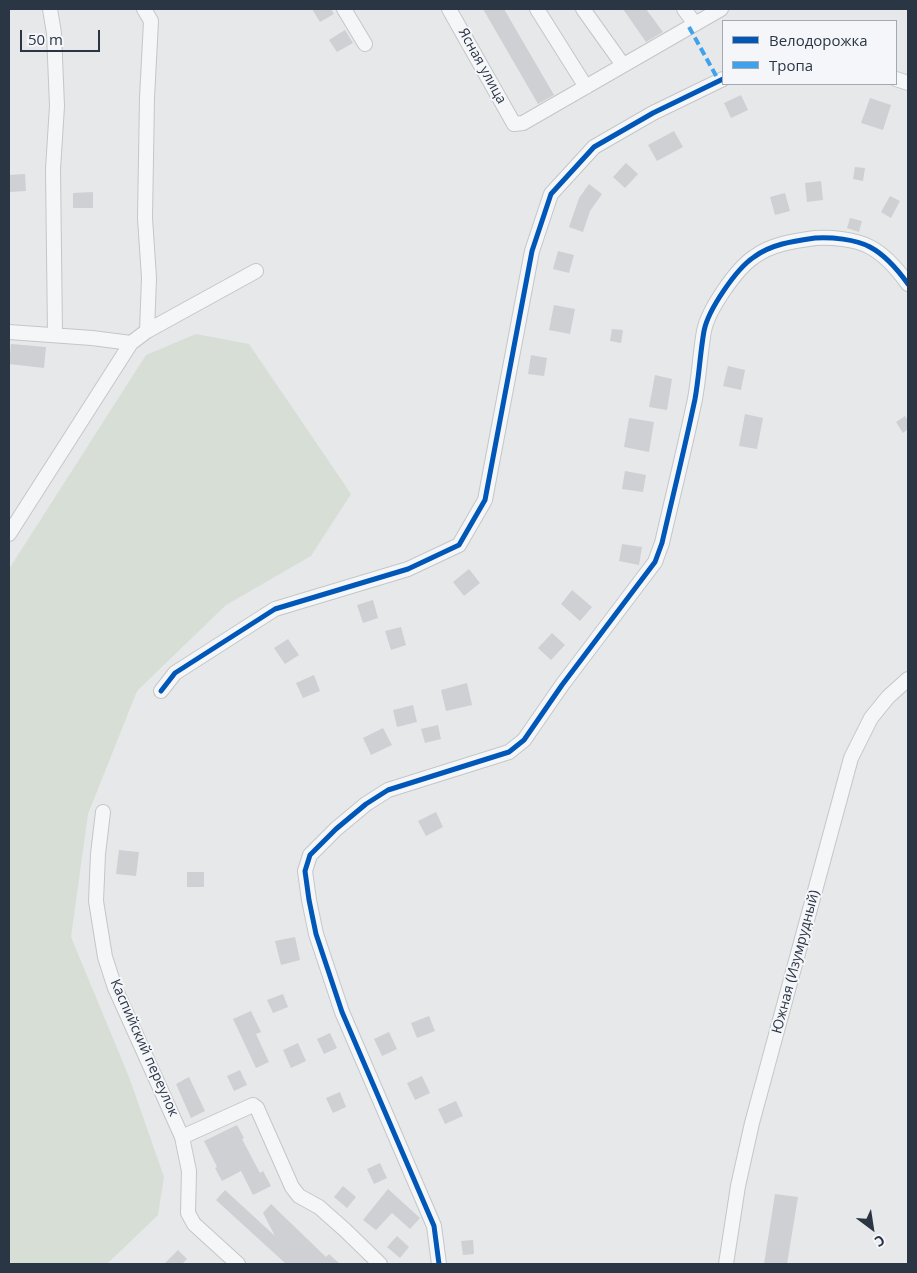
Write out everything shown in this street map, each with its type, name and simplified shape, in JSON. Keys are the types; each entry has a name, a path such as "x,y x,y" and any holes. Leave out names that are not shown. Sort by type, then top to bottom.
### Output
{"street":[{"path":"50,9 54,33 57,106 53,169 55,335"},
{"path":"144,9 151,21 147,98 145,218 149,278 147,331"},
{"path":"344,9 364,44"},
{"name":"Ясная улица","path":"449,9 514,124 523,123 586,87"},
{"path":"538,9 586,87 721,9"},
{"path":"583,9 623,65"},
{"path":"684,9 695,24"},
{"path":"162,691 175,674 275,609 408,570 459,546 485,500 532,251 551,194 594,147 653,113 722,79"},
{"path":"438,1264 434,1226 342,1012 316,934 305,871 310,855 336,829 366,804 388,790 509,752 524,740 562,685 656,562 695,397 704,329 717,300 734,277 753,257 778,245 799,240 820,238 847,240 870,247 898,270 908,284"},
{"path":"9,534 131,343 147,331 256,271"},
{"path":"9,332 131,343"},
{"name":"Южная (Изумрудный)","path":"726,1264 738,1186 752,1123 851,758 871,718 888,697 908,679"},
{"name":"Каспийский переулок","path":"103,812 98,854 96,901 105,957 115,988 182,1137 189,1171 188,1213 190,1218 194,1224 238,1264"},
{"path":"182,1137 253,1105 257,1108 292,1187 299,1196 318,1206 380,1264"}],"shaded area":[{"path":"196,334 249,344 351,494 311,556 226,605 137,691 88,814 71,937 129,1077 164,1177 158,1215 108,1263 18,1264 9,1262 9,569 146,355"}],"building":[{"path":"312,9 331,9 334,14 320,22"},
{"path":"483,9 504,9 554,95 538,104"},
{"path":"623,9 646,9 663,32 646,42"},
{"path":"345,30 353,43 337,52 329,40"},
{"path":"741,95 748,110 731,118 724,103"},
{"path":"870,98 891,105 883,130 861,123"},
{"path":"674,131 683,147 657,161 648,145"},
{"path":"626,163 638,174 625,188 613,177"},
{"path":"855,167 865,168 863,181 853,179"},
{"path":"25,174 26,191 9,192 9,175"},
{"path":"821,181 823,200 807,202 805,183"},
{"path":"589,184 602,194 590,211 583,232 569,227 579,198"},
{"path":"93,192 93,208 73,208 73,193"},
{"path":"785,193 790,211 775,215 770,197"},
{"path":"890,196 900,201 891,218 881,212"},
{"path":"850,218 862,221 859,232 847,228"},
{"path":"558,251 574,255 569,273 553,269"},
{"path":"554,305 575,309 570,334 549,330"},
{"path":"612,329 623,330 621,343 610,341"},
{"path":"11,344 46,347 44,368 9,364"},
{"path":"531,355 547,358 544,376 528,374"},
{"path":"728,366 745,370 741,390 723,386"},
{"path":"655,375 672,379 667,410 649,407"},
{"path":"745,414 763,418 757,449 739,446"},
{"path":"905,416 908,421 908,429 903,433 896,422"},
{"path":"629,418 654,422 649,452 624,447"},
{"path":"625,471 646,475 643,492 622,489"},
{"path":"622,544 642,547 639,565 619,561"},
{"path":"469,569 480,583 464,596 453,582"},
{"path":"572,590 592,607 580,621 561,604"},
{"path":"373,600 378,618 363,623 357,605"},
{"path":"401,627 406,645 391,650 385,631"},
{"path":"552,633 565,645 551,660 538,648"},
{"path":"288,639 299,655 285,664 274,648"},
{"path":"314,675 320,691 303,698 296,683"},
{"path":"467,683 472,705 446,711 441,690"},
{"path":"413,705 417,722 397,727 393,710"},
{"path":"438,725 441,739 425,743 421,729"},
{"path":"383,728 392,745 371,755 363,738"},
{"path":"436,812 443,827 426,836 418,821"},
{"path":"119,850 139,852 136,876 116,874"},
{"path":"187,872 204,872 204,887 187,887"},
{"path":"295,937 300,960 281,965 275,941"},
{"path":"283,994 288,1007 273,1013 267,1000"},
{"path":"251,1011 261,1032 256,1034 269,1062 256,1068 233,1019"},
{"path":"429,1016 435,1031 417,1038 411,1023"},
{"path":"389,1032 397,1049 382,1056 374,1039"},
{"path":"330,1033 337,1048 324,1054 317,1039"},
{"path":"298,1043 306,1061 291,1068 283,1050"},
{"path":"240,1070 247,1085 234,1091 227,1076"},
{"path":"422,1076 430,1093 415,1100 407,1083"},
{"path":"189,1077 205,1111 191,1118 176,1084"},
{"path":"340,1092 346,1107 333,1113 326,1098"},
{"path":"456,1101 463,1116 445,1124 438,1109"},
{"path":"237,1125 244,1138 242,1139 260,1173 263,1171 271,1186 253,1195 241,1171 222,1181 204,1141"},
{"path":"380,1163 387,1178 374,1184 367,1169"},
{"path":"343,1186 356,1197 347,1208 334,1197"},
{"path":"388,1189 420,1218 410,1229 392,1213 376,1230 363,1220"},
{"path":"225,1190 275,1236 263,1213 271,1204 326,1257 329,1254 340,1264 286,1264 216,1200"},
{"path":"775,1194 798,1197 787,1264 764,1264"},
{"path":"397,1236 409,1247 400,1258 387,1247"},
{"path":"473,1240 474,1254 463,1255 461,1241"},
{"path":"178,1250 187,1259 182,1264 164,1264"}],"marked path":[{"path":"689,27 719,81"}],"cycle path":[{"path":"161,691 175,673 275,609 408,569 459,545 485,500 532,251 551,194 594,147 653,113 722,79"},
{"path":"439,1264 434,1226 342,1012 316,934 305,871 310,855 336,829 366,804 388,790 509,752 524,740 562,685 655,562 662,543 691,417 704,331 717,302 731,280 747,263 768,249 783,244 815,238 843,239 864,244 876,250 891,263 908,284"}]}
